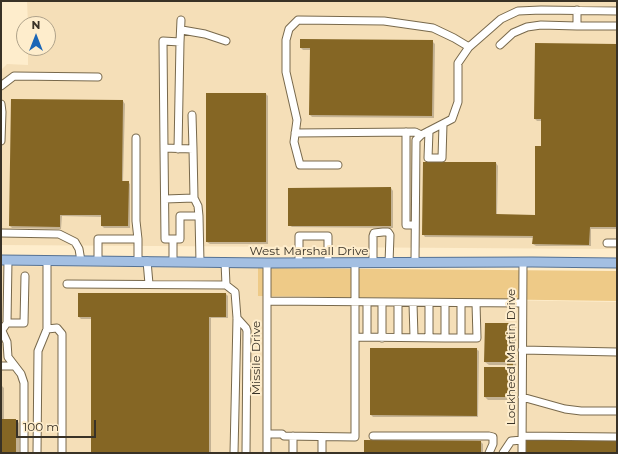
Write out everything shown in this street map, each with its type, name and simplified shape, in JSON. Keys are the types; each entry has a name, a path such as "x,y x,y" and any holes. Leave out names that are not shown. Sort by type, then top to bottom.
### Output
{"main road":[{"name":"West Marshall Drive","path":"4,260 267,263 617,263"}],"lane":[{"path":"415,262 416,140 421,135 452,119 458,102 458,63 469,47 501,19 518,12 541,10 617,11"},
{"path":"577,10 577,26"},
{"path":"178,149 180,42 182,30 181,20"},
{"path":"338,165 300,165 294,142 297,120 286,72 286,40 289,29 298,20 384,21 433,28 469,47"},
{"path":"500,45 513,33 527,27 541,25 617,26"},
{"path":"182,30 226,40"},
{"path":"180,42 163,42 164,239 180,239 180,216 199,216"},
{"path":"1,86 14,76 98,77"},
{"path":"1,104 1,141"},
{"path":"192,115 194,198 198,206 199,216 200,262"},
{"path":"428,131 428,158 442,158 442,124"},
{"path":"406,132 406,225 416,225"},
{"path":"295,133 415,132 421,135"},
{"path":"136,138 136,221 138,239 149,284"},
{"path":"164,148 192,148"},
{"path":"164,199 194,198"},
{"path":"373,263 373,236 374,233 383,232 388,232 390,234 389,262"},
{"path":"1,233 59,234 75,242 79,249 81,261"},
{"path":"299,262 299,236 328,236 328,262"},
{"path":"98,261 98,239 138,239"},
{"path":"173,239 173,262"},
{"path":"607,243 617,243"},
{"path":"4,260 7,323"},
{"path":"37,453 38,351 47,329 47,261"},
{"path":"225,262 226,285"},
{"name":"Lockheed Martin Drive","path":"522,453 523,262"},
{"name":"Missile Drive","path":"267,263 267,453"},
{"path":"267,436 282,434 284,436 355,437 355,263"},
{"path":"24,453 24,383 21,374 8,357 7,342 1,329 7,323 24,323 25,276"},
{"path":"67,284 226,285 235,292 237,318 234,453"},
{"path":"267,301 355,303 522,303"},
{"path":"367,303 367,337"},
{"path":"382,303 382,338"},
{"path":"398,303 398,338"},
{"path":"413,303 414,337"},
{"path":"429,303 429,338"},
{"path":"445,303 445,338"},
{"path":"461,303 461,338"},
{"path":"355,337 477,338 476,303"},
{"path":"237,318 247,331 246,453"},
{"path":"47,329 57,328 62,334 62,453"},
{"path":"522,350 617,352"},
{"path":"1,366 14,366"},
{"path":"522,397 565,409 581,411 617,411"},
{"path":"293,436 293,453"},
{"path":"373,436 489,436 493,437 493,444 489,453"},
{"path":"322,437 322,453"},
{"path":"503,453 511,441 522,438 617,437"}],"shaded area":[{"path":"27,1 617,1 617,249 1,245 1,70 7,64 28,65 28,56 56,56 56,16 28,16"},
{"path":"1,266 258,268 258,296 617,302 617,453 1,453"},
{"path":"258,268 617,271 617,301 258,296"}],"building":[{"path":"300,39 433,40 432,116 309,115 310,48 300,48"},
{"path":"535,43 617,44 617,227 590,227 589,245 532,244 533,236 422,235 423,162 496,162 496,214 535,215 535,146 541,146 541,119 534,119"},
{"path":"206,93 266,93 266,242 206,242"},
{"path":"11,99 123,100 122,181 129,181 128,226 101,226 101,215 60,215 60,227 9,226"},
{"path":"391,187 391,226 288,226 288,188"},
{"path":"78,293 226,293 226,317 209,317 209,453 91,453 91,317 78,317"},
{"path":"485,323 513,323 513,397 484,397 484,367 507,367 507,362 484,362"},
{"path":"370,348 477,348 477,416 370,415"},
{"path":"1,419 16,419 16,452 1,452"},
{"path":"526,439 617,440 617,453 526,453"},
{"path":"364,440 481,441 481,453 364,453"}]}
